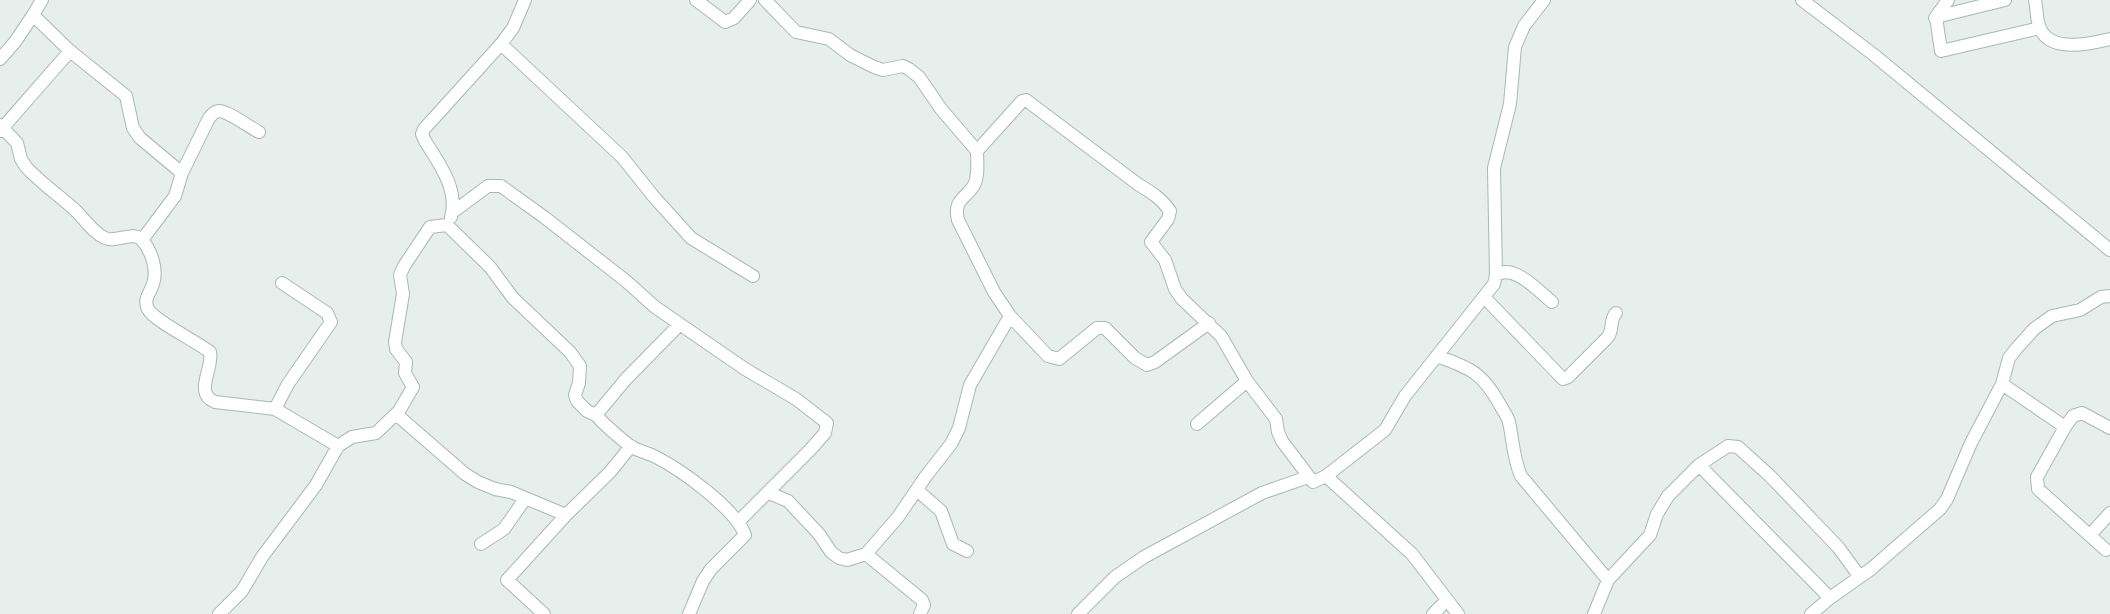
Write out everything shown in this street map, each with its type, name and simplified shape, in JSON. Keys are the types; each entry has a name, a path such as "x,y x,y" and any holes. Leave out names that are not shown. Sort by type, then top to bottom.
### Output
{"street":[{"path":"0,59 15,42 42,0"},
{"path":"447,225 452,212 452,195 448,182 424,141 422,134 424,129 513,28 525,0"},
{"path":"696,0 725,22 734,18 750,0"},
{"path":"765,0 796,32 829,39 850,55 874,68 883,70 903,66 919,77 941,109 977,151 977,178 974,186 962,196 956,213 994,292 1010,316 1048,356 1054,359 1059,358 1097,328 1105,328 1135,358 1147,365 1155,362 1209,323"},
{"path":"977,151 1022,101 1026,100 1166,204 1170,211 1168,219 1151,242 1165,260 1175,289 1182,298 1221,336 1247,381 1276,419 1278,432 1282,441 1313,482 1326,476 1385,430 1406,396 1494,284 1496,275 1494,168 1510,104 1515,47 1524,26 1544,0"},
{"path":"1802,0 1874,55 2110,250"},
{"path":"1948,0 1933,22 1941,51 2040,28"},
{"path":"1933,22 2005,0"},
{"path":"2035,0 2040,28 2049,40 2060,45 2110,39"},
{"path":"32,16 70,51 126,96 130,107 129,118 133,128 140,138 182,173"},
{"path":"500,44 622,157 654,198 691,238 753,276"},
{"path":"70,51 1,127 18,142 21,159 26,167 74,209 101,236 109,239 134,236 142,240 155,266 154,284 148,294 146,304 149,311 161,322 181,332 210,352 211,358 204,388 207,397 215,402 274,409 338,446"},
{"path":"142,240 174,196 182,173 209,118 214,112 219,111 227,114 258,132"},
{"path":"452,212 488,186 501,186 550,221 626,281 655,307 745,369 796,399 827,423 825,432 769,493 738,522"},
{"path":"220,614 242,591 262,557 307,499 338,446 352,437 376,432 396,414 413,387 405,373 406,362 396,349 395,342 403,294 400,275 404,266 430,227 447,225"},
{"path":"447,225 490,267 513,298 570,352 580,366 579,383 576,395 577,401 587,411 596,415 631,446 657,457 709,492 738,522 745,535 712,569 703,581 689,614"},
{"path":"1496,275 1502,271 1510,272 1522,278 1552,302"},
{"path":"274,409 288,384 332,322 326,313 282,283"},
{"path":"1811,614 1830,598 1865,573 1940,509 1947,499 1971,443 2002,384 2009,358 2034,329 2052,316 2080,310 2101,297 2110,296"},
{"path":"1484,297 1563,379 1568,377 1608,338 1611,334 1613,316 1616,313"},
{"path":"769,493 788,501 818,534 831,552 839,558 846,560 866,554 898,517 951,444 959,428 970,385 1010,316"},
{"path":"596,415 626,379 680,324"},
{"path":"1437,356 1467,367 1488,384 1508,420 1516,464 1521,476 1608,580"},
{"path":"1197,424 1247,381"},
{"path":"2002,384 2065,427"},
{"path":"2106,550 2038,489 2036,477 2073,416 2082,413 2109,425"},
{"path":"396,414 466,474 478,482 495,489 511,492 566,515"},
{"path":"544,614 507,580 566,515 610,472 631,446"},
{"path":"1594,614 1608,580 1650,535 1657,514 1668,496 1699,465 1728,446 1738,447 1770,476 1865,573"},
{"path":"1699,465 1830,598"},
{"path":"1326,476 1412,554 1458,614"},
{"path":"1078,614 1115,578 1144,557 1262,493 1308,477"},
{"path":"917,490 941,511 953,544 967,551"},
{"path":"481,544 504,529 525,499"},
{"path":"2090,535 2110,513"},
{"path":"866,554 922,600 924,605 920,614"},
{"path":"1434,614 1447,600"}],"waterway":[{"path":"2004,170 2088,239"}]}
